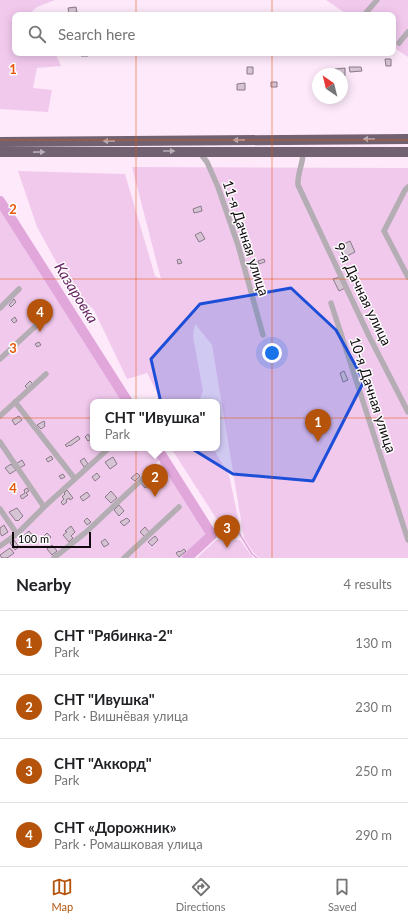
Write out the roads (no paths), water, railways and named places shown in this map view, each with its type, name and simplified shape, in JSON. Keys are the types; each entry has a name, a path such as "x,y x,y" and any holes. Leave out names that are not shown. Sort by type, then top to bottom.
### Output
{"highway":[{"path":"0,142 406,139 406,152 0,152"}],"street":[{"path":"367,12 377,0"},
{"path":"399,43 408,32"},
{"name":"11-я Дачная улица","path":"199,151 207,162 218,187 238,245 263,335"},
{"name":"9-я Дачная улица","path":"303,153 298,185 369,336 408,412"},
{"path":"408,188 405,190 384,231 408,277"},
{"path":"0,308 19,289"},
{"name":"10-я Дачная улица","path":"331,303 408,540"},
{"path":"0,359 42,321"},
{"path":"0,416 46,374"},
{"path":"15,402 75,479"},
{"path":"0,442 44,507"},
{"path":"0,546 17,534 44,507 106,451"},
{"path":"54,558 86,532 152,470"},
{"path":"124,558 179,507"},
{"path":"0,509 17,534"}],"waterway":[{"name":"Казаровка","path":"0,201 126,399"},
{"name":"Казаровка","path":"159,451 212,535 187,558"},
{"path":"212,535 239,533 252,554 257,558"}],"place":[{"name":"СНТ «Дорожник»","path":"40,332"},
{"name":"СНТ \"Рябинка-2\"","path":"318,442"},
{"name":"СНТ \"Ивушка\"","path":"155,497"},
{"name":"СНТ \"Аккорд\"","path":"227,548"}]}
